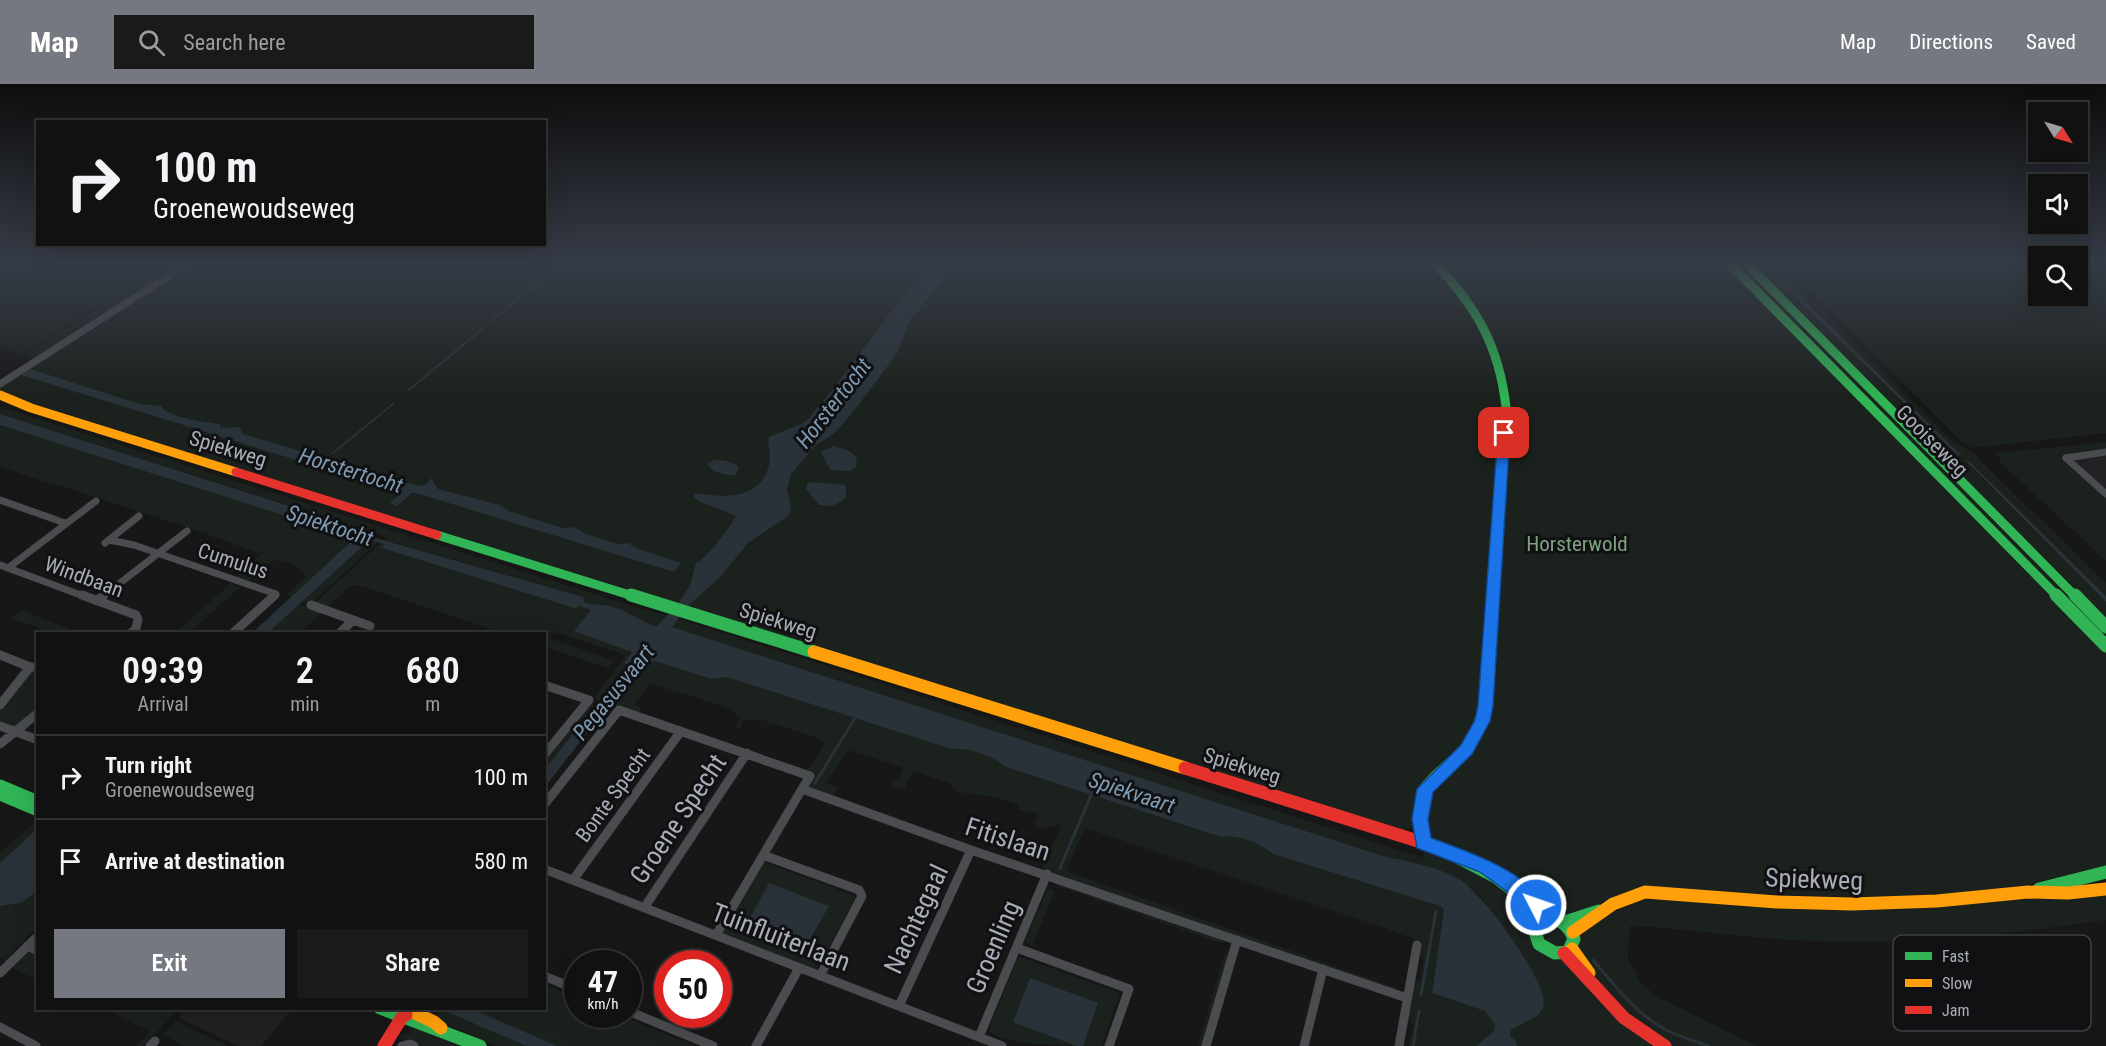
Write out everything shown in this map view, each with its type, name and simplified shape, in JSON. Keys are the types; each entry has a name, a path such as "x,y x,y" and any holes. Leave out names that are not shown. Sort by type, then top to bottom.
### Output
{"main road":[{"path":"1423,842 1420,819 1425,789 1466,750 1482,721 1486,706 1506,392 1498,354 1486,327 1473,308"},
{"name":"Gooiseweg","path":"1774,308 2106,646"},
{"name":"Gooiseweg","path":"1790,308 2106,627"},
{"name":"Spiekweg","path":"0,395 32,408 1423,842 1474,861 1508,882 1547,916"},
{"name":"Spiekweg","path":"0,401 32,408"},
{"path":"0,786 36,801"},
{"path":"0,794 36,809"},
{"path":"1408,838 1420,819"},
{"name":"Spiekweg","path":"2028,892 2106,872"},
{"name":"Spiekweg","path":"1508,882 1536,921"},
{"name":"Spiekweg","path":"1565,922 1645,892 1777,902 1852,904 1937,901 2028,892 2067,893 2106,889"},
{"name":"Spiekweg","path":"1573,932 1602,910"},
{"path":"1547,916 1565,922 1575,938 1568,951 1551,952 1538,944 1533,931 1536,921 1547,916"},
{"path":"1568,951 1624,1018 1665,1046"},
{"path":"389,1010 407,1014 423,1027 444,1030 480,1046"},
{"path":"386,1046 407,1014"}],"street":[{"path":"0,382 118,308"},
{"path":"2106,452 2066,458 2106,494"},
{"path":"0,500 65,523"},
{"path":"4,567 63,527 65,523 96,501"},
{"path":"140,516 107,542 134,545 157,555"},
{"path":"97,601 187,531"},
{"name":"Cumulus","path":"157,555 276,594 234,632"},
{"name":"Windbaan","path":"4,567 136,615 138,619 136,629 132,632"},
{"path":"310,605 370,626"},
{"path":"341,632 352,620"},
{"path":"0,656 34,667 0,705"},
{"path":"546,686 589,700 546,753"},
{"path":"546,802 619,710 810,776 716,935"},
{"path":"0,744 36,714"},
{"path":"0,726 36,740"},
{"name":"Bonte Specht","path":"573,880 681,731"},
{"name":"Groene Specht","path":"644,908 747,753"},
{"name":"Fitislaan","path":"802,789 971,850 1407,998"},
{"name":"Nachtegaal","path":"899,1006 971,850"},
{"path":"763,855 859,891 862,896 820,976"},
{"name":"Tuinfluiterlaan","path":"546,870 1002,1046"},
{"name":"Groenling","path":"979,1037 1047,874"},
{"path":"0,972 36,938"},
{"path":"1206,1046 1237,940"},
{"path":"1399,1046 1417,945"},
{"path":"27,946 36,950"},
{"path":"1017,948 1129,989 1109,1046"},
{"path":"756,1046 799,968"},
{"path":"1304,1046 1323,969"},
{"path":"546,977 564,984"},
{"path":"642,1017 712,1046"},
{"path":"0,1028 36,1046"},
{"path":"402,1046 410,1044 414,1046"}],"shaded area":[{"path":"2106,449 2106,497 2059,454"},
{"path":"186,1010 291,1010 261,1046 238,1046 179,1018"}],"green space":[{"path":"0,308 96,308 22,354 0,348"},
{"path":"98,308 114,308 34,358 23,355"},
{"name":"Horsterwold","path":"121,308 1769,308 2106,650 2106,865 2012,887 1911,896 1778,895 1646,887 1630,890 1567,918 1548,913 1504,873 1487,863 1429,838 1419,799 1412,827 1400,831 687,607 708,588 696,563 696,569 691,575 693,579 678,604 665,602 0,394 0,386","holes":["24,376 140,404 161,406 171,414 220,424 221,428 239,428 243,434 252,437 419,486 427,484 500,505 509,511 563,528 575,527 584,533 618,544 628,543 636,548 681,563 674,571 416,493 398,496 397,491"]},
{"path":"1777,308 1787,308 2106,631 2106,642"},
{"path":"1794,308 1807,308 1957,455 1961,455 1812,308 1819,308 1948,437 1977,456 2106,583 2106,596 1969,461 1965,461 2106,602 2106,619"},
{"path":"1826,308 2106,308 2106,433 1972,448 1961,441"},
{"path":"0,407 652,612 669,615 656,627 602,605 595,606 583,602 583,597 388,541 384,539 386,537 376,533 0,414"},
{"path":"0,425 356,538 292,597 287,594 306,577 295,565 284,561 268,563 246,583 236,577 261,554 0,466"},
{"path":"2106,442 2106,449 2059,454 2106,497 2106,561 2001,463 1997,453"},
{"path":"366,542 378,542 312,603 303,601"},
{"path":"381,543 384,545 383,548 577,609 579,606 592,611 574,631 632,651 624,663 627,664 600,700 594,698 626,655 554,632 549,638 613,660 608,668 546,647 546,632 500,632 361,586 352,585 325,608 313,604"},
{"path":"231,583 240,587 190,632 176,632"},
{"path":"299,604 323,612 301,632 269,632"},
{"path":"21,610 77,632 47,632 11,618"},
{"path":"677,618 1423,858 1424,847 1452,856 1512,893 1552,956 1596,922 1620,909 1647,899 1837,910 1939,907 2106,891 2106,920 1983,935 1893,935 1893,941 1858,942 1775,939 1630,926 1628,958 1642,985 1662,999 1757,1046 1517,1046 1516,1041 1510,1036 1511,1030 1528,1021 1520,954 1481,897 1471,887 1447,874 1383,856 672,627"},
{"path":"655,661 711,679 727,677 951,749 965,749 980,753 1006,767 1221,837 1248,840 1273,854 1440,906 1444,908 1432,993 1485,1011 1495,1025 1494,1031 1476,1046 1409,1046 1413,1024 1406,1020 1413,979 1420,982 1424,957 1417,955 1419,944 1415,940 1383,927 1085,828 1066,871 1396,988 1395,991 1042,870 1061,825 1046,828 1036,826 1035,822 1039,814 1019,809 1018,805 995,797 958,792 951,787 951,784 916,772 911,775 904,789 893,788 891,785 901,774 903,768 848,750 827,783 838,788 832,798 810,790 809,785 815,774 805,770 811,766 825,742 820,739 762,720 744,720 739,729 735,729 740,717 723,706 651,684 634,704 642,708 638,714 610,704 638,671"},
{"path":"29,670 36,670 36,711 15,729 0,723 0,709"},
{"path":"588,703 595,705 546,768 546,757"},
{"path":"36,824 36,830 0,863 0,853"},
{"path":"763,862 856,896 816,970 721,933"},
{"path":"1055,881 1225,940 1223,944 1055,885"},
{"path":"1048,888 1055,891 1032,946 1025,942"},
{"path":"36,893 36,928 5,959 0,957 0,906 20,903"},
{"path":"1547,923 1555,923 1569,935 1567,946 1559,948 1543,940 1541,931"},
{"path":"29,951 36,954 36,979 12,968"},
{"path":"1225,952 1229,953 1202,1046 1198,1046"},
{"path":"1021,957 1120,993 1102,1046 1024,1042 1009,1040 989,1031 1017,960"},
{"path":"546,984 564,992 564,1028 642,1028 642,1024 695,1046 557,1046 475,1010 546,1010"},
{"path":"109,1010 178,1010 143,1046 136,1046 151,1030 131,1023"},
{"path":"434,1010 443,1010 526,1046 495,1046 440,1021"},
{"path":"176,1021 228,1046 184,1046 163,1035"},
{"path":"413,1029 421,1030 458,1046 420,1046 400,1037"}],"water":[{"path":"894,308 920,308 909,322 898,352 860,403 837,431 814,447 791,474 787,489 791,508 788,516 748,543 721,576 687,607 672,627 1383,856 1441,871 1459,879 1481,899 1507,932 1530,967 1543,995 1543,1009 1537,1016 1511,1030 1510,1036 1516,1041 1517,1046 1476,1046 1494,1031 1495,1025 1485,1011 1432,993 1444,909 1440,906 1273,854 1248,840 1221,837 1006,767 980,753 965,749 951,749 727,677 711,679 655,661 646,665 624,685 546,786 546,768 627,665 624,663 632,652 574,631 591,610 579,606 577,609 382,548 384,544 373,541 366,543 269,632 253,632 355,538 0,425 0,414 349,525 367,531 376,538 583,597 584,602 617,608 656,627 678,604 690,585 696,563 724,535 736,516 699,501 693,496 695,493 730,495 752,489 760,483 770,460 769,437 803,423 840,380"},
{"path":"1807,308 1812,308 1961,455 1957,455"},
{"name":"Horstertocht","path":"30,369 140,404 161,406 171,414 220,424 221,428 239,427 243,434 419,486 427,484 431,478 438,489 500,505 509,511 563,528 575,527 584,533 618,544 628,543 636,548 681,563 674,572 416,493 412,493 397,506 390,503 398,496 397,491 21,375"},
{"path":"834,446 854,455 857,462 856,467 849,471 830,470 821,452"},
{"path":"714,460 727,461 739,467 736,475 713,470 707,464"},
{"path":"1965,460 1969,461 2106,596 2106,602"},
{"path":"812,482 844,485 846,498 833,506 819,505 806,489 807,484"},
{"path":"36,830 36,893 20,903 0,906 0,863"},
{"path":"769,883 829,906 809,941 749,920"},
{"path":"1030,978 1098,1003 1083,1046 1077,1046 1013,1022"},
{"path":"443,1010 475,1010 557,1046 526,1046"}],"waterway":[{"path":"491,321 507,308"},
{"path":"409,390 482,329"},
{"name":"Horstertocht","path":"333,453 393,404"},
{"path":"815,783 855,718"},
{"name":"Spiekvaart","path":"1060,868 1091,795"},
{"path":"1421,995 1436,911"},
{"path":"1593,960 1646,1017 1668,1031 1708,1046"},
{"path":"1413,1046 1419,1011"}],"traffic: fast":[{"path":"1423,842 1421,807 1426,788 1467,749 1479,728 1486,706 1506,407 1504,385 1493,346 1473,308"},
{"path":"1773,308 2106,646"},
{"path":"1790,308 2106,627"},
{"path":"437,535 814,652"},
{"path":"0,786 36,801"},
{"path":"0,794 36,809"},
{"path":"1440,848 1496,877 1547,916"},
{"path":"2039,889 2106,872"},
{"path":"1565,922 1599,911"},
{"path":"1543,916 1559,920 1570,929 1574,939 1568,952 1555,953 1539,944 1533,926 1543,916"},
{"path":"385,1010 480,1046"}],"traffic: slow":[{"path":"0,395 31,408 236,472"},
{"path":"814,652 1185,768"},
{"path":"1573,932 1613,904 1645,892 1777,902 1852,904 1937,901 2028,892 2068,893 2106,889"},
{"path":"1572,949 1589,973"},
{"path":"408,1010 434,1022 441,1028"}],"traffic: jam":[{"path":"236,472 437,535"},
{"path":"1185,768 1440,848"},
{"path":"1517,894 1536,921"},
{"path":"1564,953 1624,1018 1665,1046"},
{"path":"384,1046 402,1017 406,1015"}],"route":[{"path":"1504,433 1486,706 1474,739 1466,750 1425,789 1420,819 1423,842 1486,867 1522,892 1536,905"}],"water label":[{"name":"Spiektocht","path":"330,525"},
{"name":"Pegasusvaart","path":"613,692"}]}
